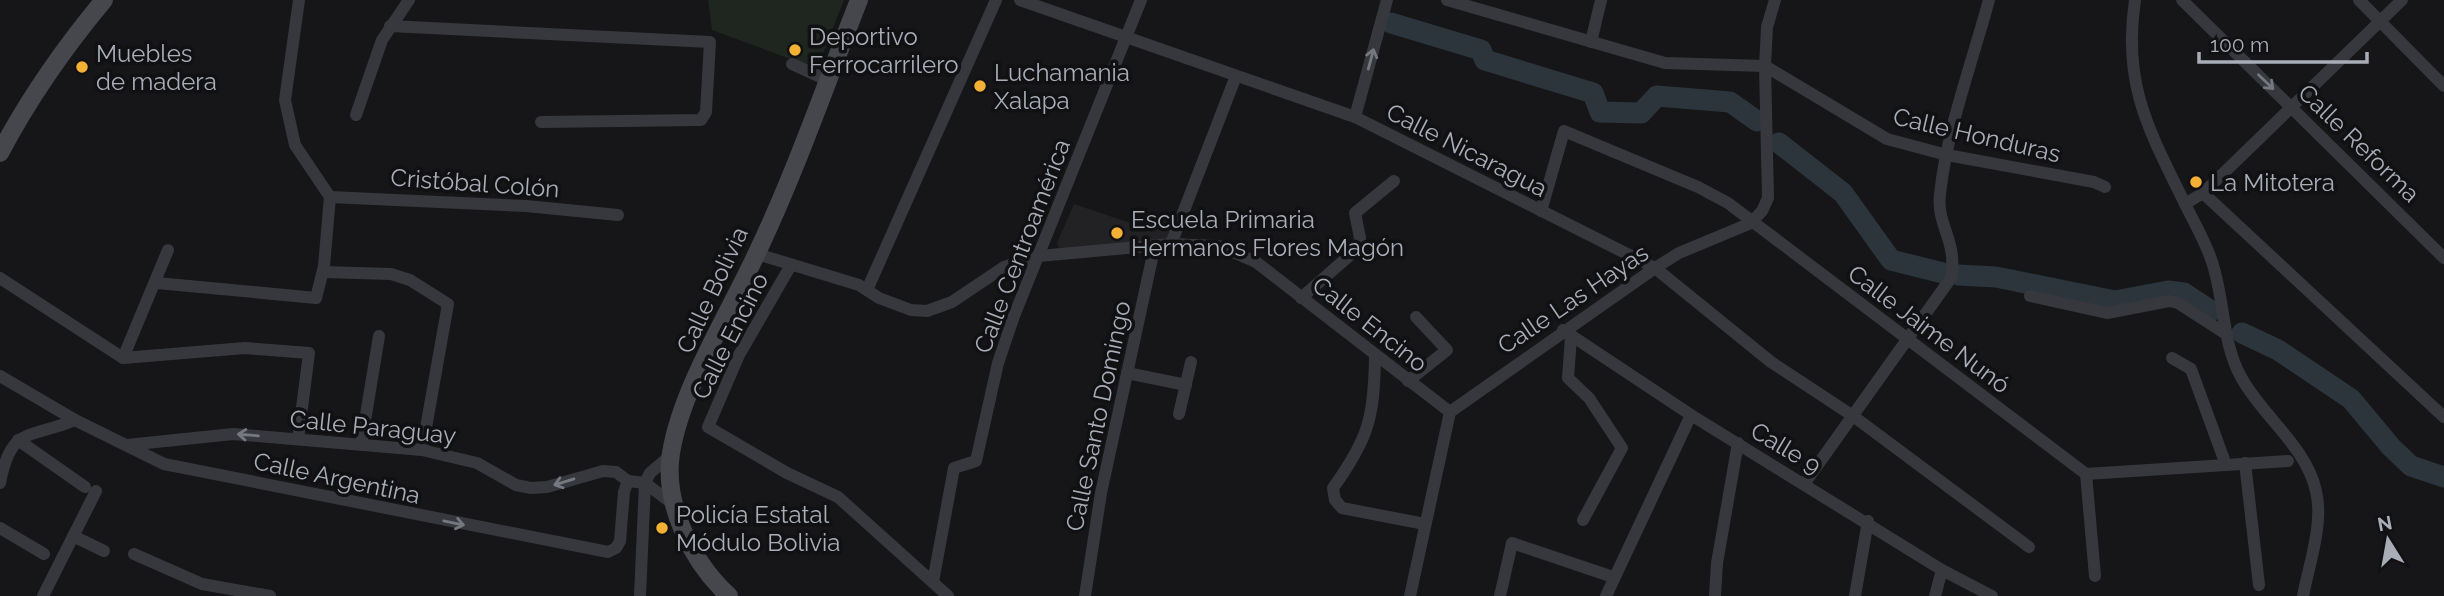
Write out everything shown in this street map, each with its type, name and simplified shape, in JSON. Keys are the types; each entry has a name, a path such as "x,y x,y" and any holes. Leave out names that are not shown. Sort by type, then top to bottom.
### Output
{"main road":[{"path":"0,153 25,106 69,43 104,0"},
{"name":"Calle Bolivia","path":"729,596 701,566 688,543 677,507 671,454 684,407 757,254 859,0"}],"street":[{"path":"157,282 316,298 323,272 330,197 295,145 288,123 286,73 299,0"},
{"path":"356,115 382,40 409,0"},
{"path":"867,290 996,0"},
{"name":"Calle Nicaragua","path":"1020,0 1354,117 1655,268 1771,362 1853,416 2029,547"},
{"name":"Calle Centroamérica","path":"933,582 954,468 976,461 998,363 1014,316 1141,0"},
{"path":"1354,117 1387,0"},
{"name":"Calle Honduras","path":"1447,0 1665,63 1765,66 1887,139 1947,155 2094,182 2105,187"},
{"path":"1591,42 1601,0"},
{"path":"1751,223 1762,211 1768,198 1765,66 1767,27 1775,0"},
{"path":"1804,484 1951,278 1953,248 1941,215 1939,197 1947,155 1989,0"},
{"path":"2135,0 2130,40 2136,94 2146,123 2211,257 2220,286 2226,334 2241,377 2299,455 2316,491 2319,510 2303,596"},
{"name":"Calle Reforma","path":"2182,0 2444,258"},
{"path":"2359,0 2444,86"},
{"path":"2185,204 2203,193 2294,108 2402,0"},
{"path":"390,26 710,42 706,112 701,120 541,122"},
{"path":"792,64 827,80"},
{"path":"1171,244 1236,76"},
{"name":"Calle Jaime Nunó","path":"1541,211 1564,131 1698,187 1728,203 2086,474"},
{"path":"1301,298 1357,249 1360,238 1356,212 1394,181"},
{"path":"2166,196 2179,192"},
{"path":"2203,193 2444,417"},
{"name":"Cristóbal Colón","path":"330,197 513,205 618,215"},
{"name":"Calle Las Hayas","path":"1450,411 1567,334 1679,253 1751,223"},
{"name":"Calle Encino","path":"757,254 867,290 911,310 927,311 952,302 1004,267 1039,256 1171,244 1219,246 1238,253 1450,411"},
{"name":"Calle Santo Domingo","path":"1085,596 1101,493 1155,245"},
{"path":"123,358 157,282 168,250"},
{"name":"Calle Encino","path":"791,265 739,355 708,427 787,473 838,497 933,582"},
{"path":"323,272 391,274 410,280 448,304 422,450"},
{"path":"0,278 123,358 245,348 309,353 298,439"},
{"path":"2030,296 2107,313 2169,301 2178,303 2226,334"},
{"path":"1408,381 1447,350 1416,317"},
{"path":"1567,334 1568,378 1588,398 1622,448 1583,520"},
{"name":"Calle 9","path":"1567,334 1942,570 1992,596"},
{"path":"361,445 379,336"},
{"path":"1376,357 1375,403 1361,444 1333,488 1335,500 1342,508 1425,524"},
{"path":"2172,358 2191,369 2226,465"},
{"path":"1179,414 1191,362"},
{"path":"1127,373 1186,385"},
{"name":"Calle Argentina","path":"0,376 75,420 164,464 608,552 616,548 620,541 624,492 628,481"},
{"path":"1410,596 1450,411"},
{"path":"1606,596 1692,415"},
{"path":"0,482 8,450 18,440 75,420"},
{"name":"Calle Paraguay","path":"127,445 233,434 422,450 469,460 516,485 531,488 547,487 603,471 616,472 628,481 645,482"},
{"path":"18,440 91,489 74,536 43,596"},
{"path":"1715,596 1717,563 1738,443"},
{"path":"640,596 645,482 650,473 671,454"},
{"path":"2095,576 2086,474 2288,461"},
{"path":"2245,463 2259,585"},
{"path":"645,482 677,507"},
{"path":"1855,596 1867,521"},
{"path":"0,528 44,554"},
{"path":"74,536 104,551"},
{"path":"1500,596 1512,543 1613,577"},
{"path":"134,554 202,584 270,596"},
{"path":"1935,596 1942,570"},
{"path":"933,582 948,596"}],"shaded area":[{"name":"Deportivo Ferrocarrilero","path":"708,0 844,0 817,69 712,30"},
{"name":"Escuela Primaria Hermanos Flores Magón","path":"1074,204 1133,224 1138,212 1177,224 1169,242 1060,250 1057,243"}],"waterway":[{"path":"1391,23 1481,50 1485,60 1593,93 1600,112 1641,113 1657,96 1730,102 1757,121"},
{"path":"1779,143 1843,193 1891,260 1943,273"},
{"path":"1958,275 1996,277 2115,301 2168,291 2184,293 2211,311"},
{"path":"2242,333 2278,350 2351,399 2391,447 2411,466 2444,477"}],"place":[{"name":"Deportivo Ferrocarrilero","path":"795,50"},
{"name":"Muebles de madera","path":"82,67"},
{"name":"Luchamania Xalapa","path":"980,86"},
{"name":"La Mitotera","path":"2196,182"},
{"name":"Escuela Primaria Hermanos Flores Magón","path":"1117,233"},
{"name":"Policía Estatal Módulo Bolivia","path":"662,528"}]}
